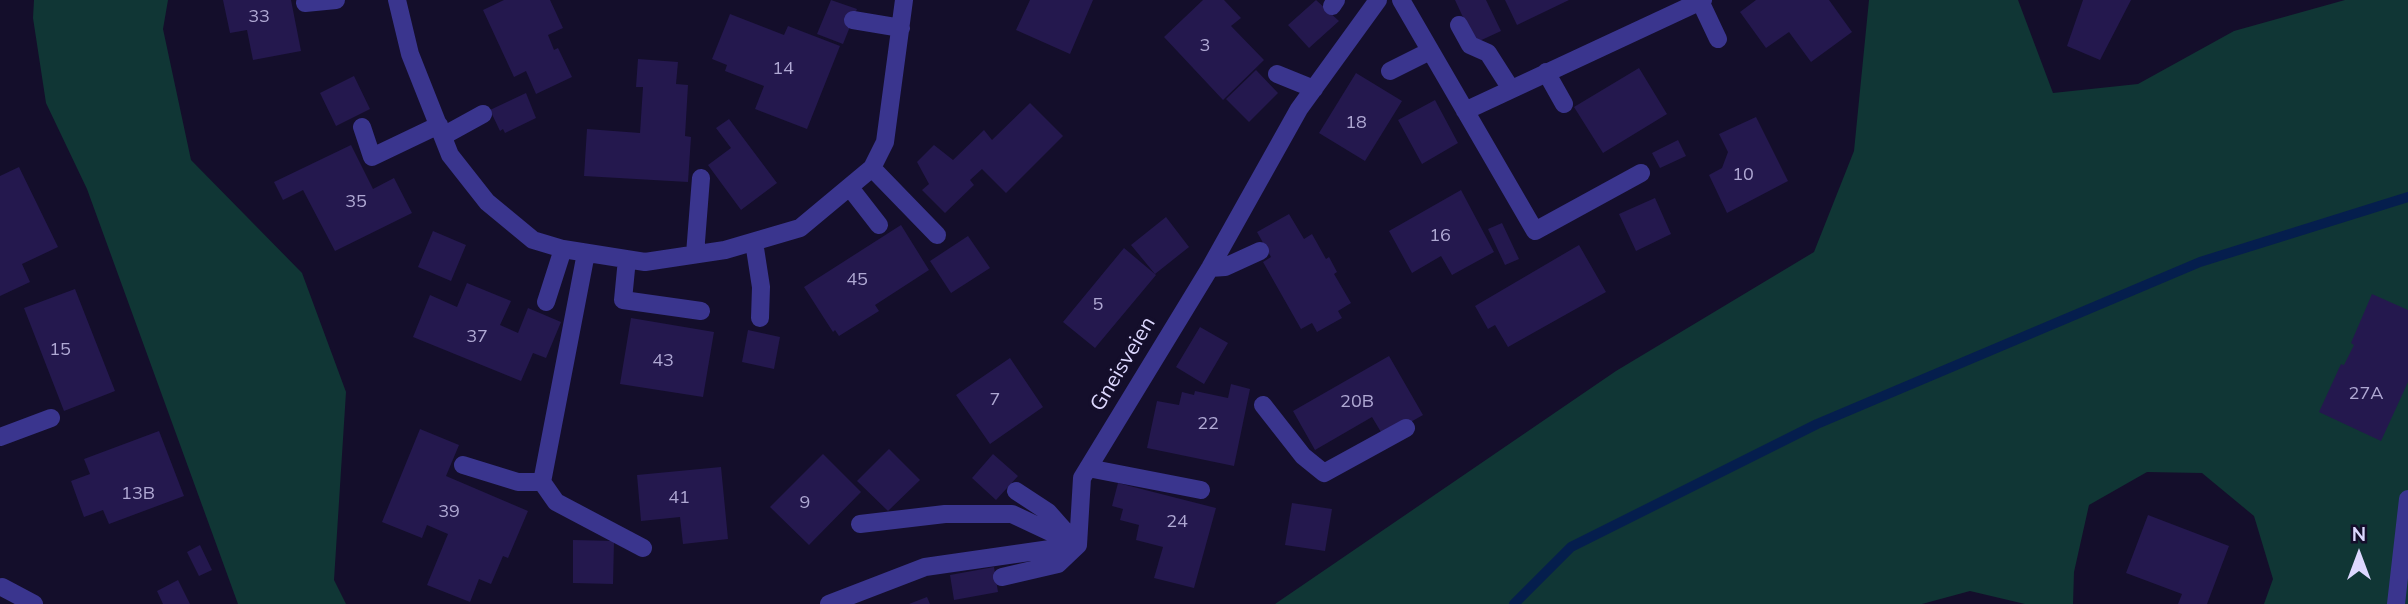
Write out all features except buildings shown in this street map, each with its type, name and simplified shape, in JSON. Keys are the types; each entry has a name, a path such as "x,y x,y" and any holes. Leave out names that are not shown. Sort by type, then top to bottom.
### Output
{"street":[{"path":"305,3 336,0"},
{"path":"397,0 410,54 450,155 487,202 533,240 563,249 645,262 754,242 800,228 851,189 872,169 885,142 904,0"},
{"name":"Gneisveien","path":"1078,545 1082,478 1210,268 1292,120 1378,0"},
{"path":"1401,0 1535,231 1641,173"},
{"path":"1465,110 1546,72 1663,7 1701,1 1718,39"},
{"path":"853,20 901,27"},
{"path":"1459,25 1470,45 1488,53 1511,89"},
{"path":"1390,71 1430,51"},
{"path":"1546,72 1564,104"},
{"path":"1277,74 1314,89"},
{"path":"362,127 372,157 483,114"},
{"path":"872,169 937,235"},
{"path":"695,254 701,178"},
{"path":"851,189 879,225"},
{"path":"754,242 761,287 760,318"},
{"path":"546,302 563,249"},
{"path":"1210,268 1224,267 1260,251"},
{"path":"586,253 542,482 556,502 643,548"},
{"path":"627,259 623,300 701,311"},
{"path":"1263,405 1303,456 1324,473 1406,428"},
{"path":"0,437 51,418"},
{"path":"463,465 518,482 542,482"},
{"path":"1088,468 1201,491"},
{"path":"1016,491 1048,512 1078,545"},
{"path":"2396,604 2408,499"},
{"path":"860,524 945,514 1012,514 1078,545"},
{"path":"1002,577 1058,564 1078,545"},
{"path":"829,604 925,567 1078,545"},
{"path":"3,590 34,604"}],"green space":[{"path":"34,0 168,0 163,29 191,160 302,273 346,392 334,580 346,604 238,604 87,189 46,103 33,18"},
{"path":"1869,0 2018,0 2053,93 2138,84 2234,31 2345,0 2408,0 2408,604 2264,604 2273,579 2254,516 2202,473 2147,472 2089,505 2074,572 2073,604 2025,604 1970,591 1922,604 1275,604 1616,371 1814,252 1854,151"}],"waterway":[{"path":"1514,604 1571,547 1817,424 2200,262 2408,197"}]}
